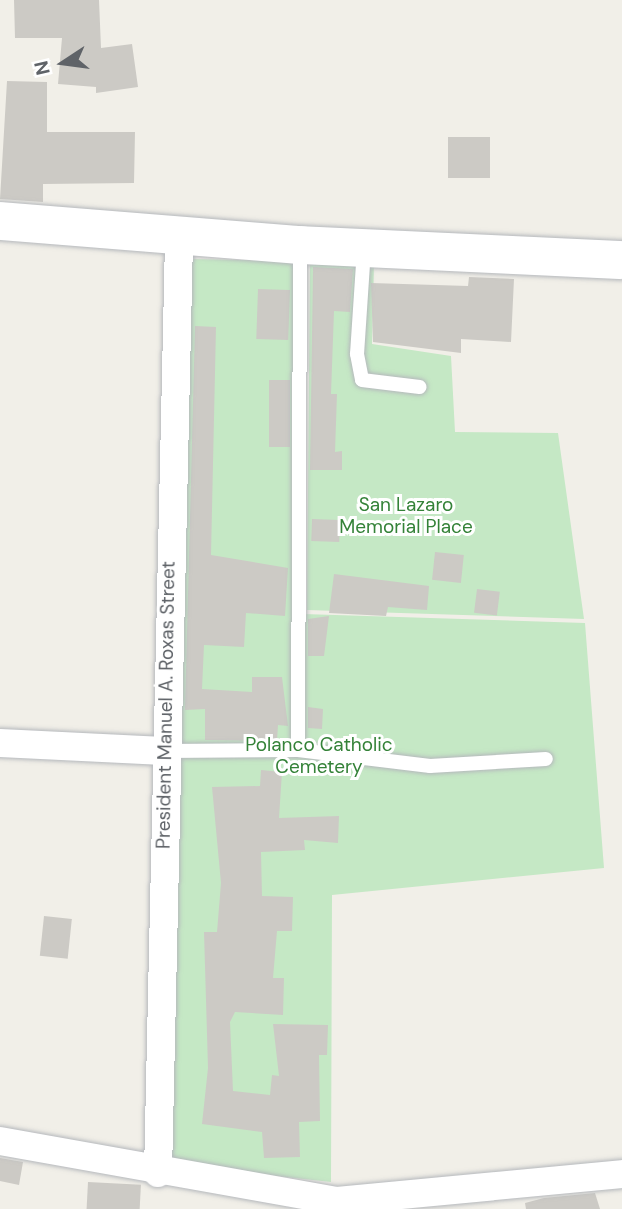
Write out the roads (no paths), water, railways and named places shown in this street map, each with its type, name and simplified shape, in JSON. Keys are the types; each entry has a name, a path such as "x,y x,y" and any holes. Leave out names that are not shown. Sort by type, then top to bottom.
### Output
{"main road":[{"path":"0,221 300,245 622,260"}],"street":[{"name":"President Manuel A. Roxas Street","path":"158,1173 164,751 178,237"},
{"path":"0,743 164,751"},
{"path":"0,1141 158,1173 337,1200 622,1174"}],"lane":[{"path":"298,750 300,245"},
{"path":"365,248 357,354 362,380 420,387"},
{"path":"164,751 298,750 430,766 546,759"}],"park label":[{"name":"San Lazaro Memorial Place","path":"406,516"},
{"name":"Polanco Catholic Cemetery","path":"319,756"}]}
